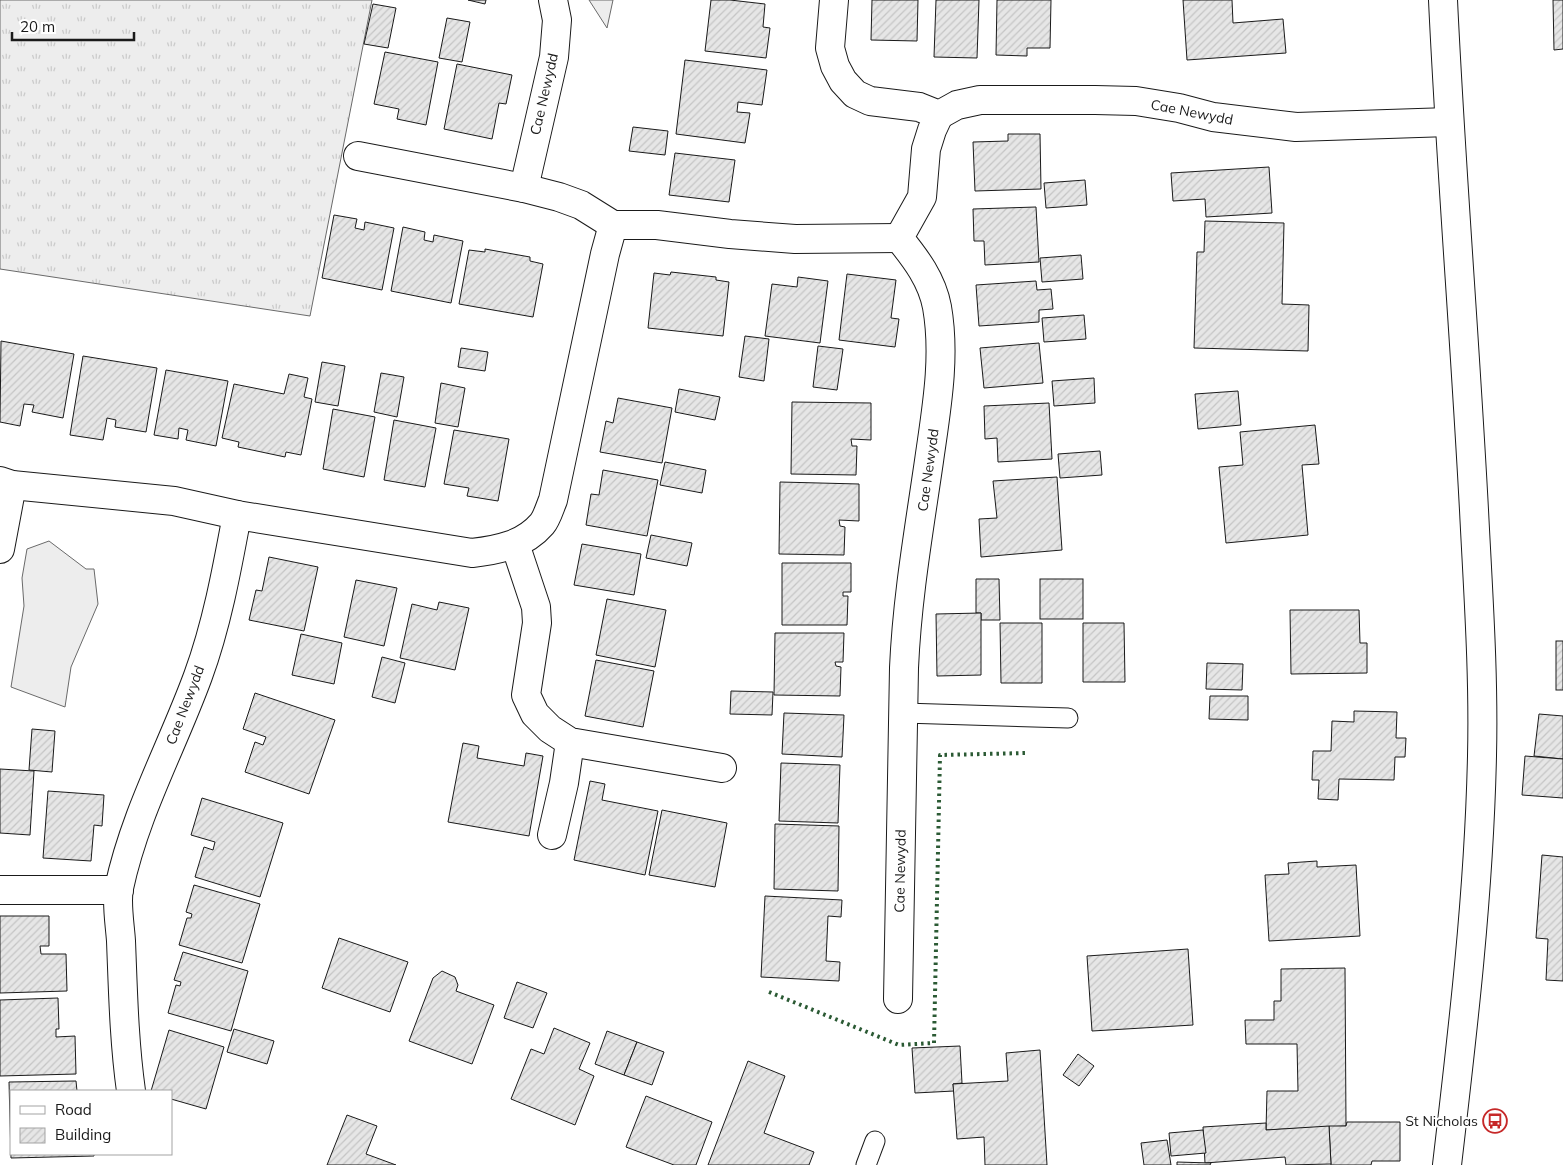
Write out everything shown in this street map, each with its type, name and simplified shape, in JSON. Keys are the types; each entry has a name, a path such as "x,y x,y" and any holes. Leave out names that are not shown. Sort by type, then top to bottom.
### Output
{"street":[{"name":"Cae Newydd","path":"524,188 554,57 557,20 553,0"},
{"path":"358,156 524,188 559,197 581,205 613,225 657,225 730,234 795,239 899,238 922,196 926,149 939,115 919,107 870,101 854,94 843,81 835,66 830,48 834,0"},
{"path":"1443,0 1449,122 1473,480 1482,683 1479,833 1465,1002 1447,1165"},
{"name":"Cae Newydd","path":"939,115 957,105 980,100 1094,100 1136,101 1179,108 1213,117 1296,127 1449,122"},
{"path":"0,549 6,483 174,501 237,515 472,553 497,550 515,544 530,536 543,523 553,500 613,225"},
{"name":"Cae Newydd","path":"898,999 906,622 940,374 940,337 937,306 930,282 899,238"},
{"name":"Cae Newydd","path":"131,1090 123,997 119,890 134,829 199,674 223,583 237,515"},
{"path":"515,544 536,608 537,622 526,694 535,714 550,729 570,742 722,768"},
{"path":"552,835 564,783 570,742"},
{"path":"0,890 119,890"}],"lane":[{"path":"903,713 1068,718"},
{"path":"866,1165 875,1141"}],"green space":[{"path":"0,0 372,0 310,316 0,269"}],"shaded area":[{"path":"589,0 613,0 607,28"},
{"path":"49,541 86,569 94,569 98,604 71,667 65,707 11,687 24,606 22,578 27,549"}],"building":[{"path":"468,0 486,0 485,4"},
{"path":"711,0 765,4 763,27 770,28 766,58 705,51"},
{"path":"872,0 918,0 917,41 871,40"},
{"path":"936,0 979,0 977,58 934,57"},
{"path":"997,0 1051,0 1050,48 1027,48 1027,56 996,55"},
{"path":"1183,0 1232,0 1233,23 1283,19 1286,53 1187,60"},
{"path":"1553,0 1563,0 1563,49 1554,50"},
{"path":"373,4 396,8 388,48 364,44"},
{"path":"447,18 470,22 462,62 439,58"},
{"path":"385,52 438,62 426,125 397,119 399,109 374,104"},
{"path":"685,60 767,70 762,105 738,102 737,112 750,113 745,143 676,134"},
{"path":"457,64 512,75 506,104 499,103 492,139 444,129"},
{"path":"633,127 668,131 665,155 629,151"},
{"path":"1008,134 1040,134 1041,189 975,191 973,142 1008,141"},
{"path":"675,153 735,160 729,202 669,195"},
{"path":"1269,167 1272,213 1206,217 1205,199 1173,201 1171,173"},
{"path":"1085,180 1087,205 1046,208 1044,183"},
{"path":"1036,207 1039,262 985,265 984,241 974,241 973,209"},
{"path":"334,215 357,219 355,228 364,230 365,222 394,228 382,290 322,278"},
{"path":"1205,221 1284,223 1282,304 1309,305 1308,351 1194,348 1197,252 1204,252"},
{"path":"403,227 425,232 424,240 433,242 434,235 463,241 451,303 391,291"},
{"path":"485,249 530,257 530,261 543,264 533,317 459,304 469,250 485,252"},
{"path":"1081,255 1083,279 1042,282 1040,258"},
{"path":"671,272 716,277 716,280 729,282 723,336 648,328 654,273 670,275"},
{"path":"847,274 896,280 891,318 899,319 895,347 839,340"},
{"path":"798,277 828,281 820,343 765,336 772,284 797,287"},
{"path":"1036,281 1037,290 1051,289 1053,309 1039,310 1039,322 979,326 976,285"},
{"path":"1084,315 1086,339 1044,342 1042,318"},
{"path":"745,336 769,339 764,381 739,377"},
{"path":"1,341 74,354 63,418 32,412 34,405 24,404 20,426 0,422"},
{"path":"1039,343 1043,383 984,388 980,348"},
{"path":"818,346 843,349 837,390 813,387"},
{"path":"461,348 488,352 485,371 458,367"},
{"path":"83,356 157,368 146,432 115,427 116,420 107,418 103,440 70,435"},
{"path":"322,362 345,366 338,406 315,402"},
{"path":"166,370 228,381 216,446 186,440 188,430 179,428 178,439 154,435"},
{"path":"381,373 404,377 397,417 374,412"},
{"path":"289,374 308,378 304,397 312,399 301,455 286,452 285,457 238,447 239,442 222,438 234,384 284,394"},
{"path":"1094,378 1095,403 1054,406 1052,381"},
{"path":"441,383 465,388 458,427 435,423"},
{"path":"679,389 720,397 715,420 675,412"},
{"path":"1238,391 1241,425 1198,429 1195,394"},
{"path":"618,398 672,408 662,463 600,452 606,421 613,423"},
{"path":"792,402 871,403 871,440 851,439 852,446 857,446 856,475 791,474"},
{"path":"1049,403 1052,459 998,462 997,438 985,439 984,406"},
{"path":"333,409 375,417 364,477 323,469"},
{"path":"394,420 436,428 425,487 384,480"},
{"path":"1315,425 1319,464 1302,465 1308,535 1226,543 1219,467 1243,465 1240,432"},
{"path":"454,430 509,439 498,501 467,496 469,488 444,484"},
{"path":"1100,451 1102,475 1060,478 1058,454"},
{"path":"665,462 706,470 702,493 660,485"},
{"path":"603,470 658,480 647,536 586,525 591,494 599,495"},
{"path":"1057,477 1062,550 981,557 979,519 997,518 993,481"},
{"path":"780,482 859,484 859,521 839,520 840,526 845,527 844,555 779,554"},
{"path":"651,535 692,543 687,566 646,558"},
{"path":"582,544 641,554 634,595 574,585"},
{"path":"269,557 318,567 304,631 249,620 256,590 262,591"},
{"path":"782,563 851,563 851,592 843,592 843,596 848,596 847,625 782,625"},
{"path":"976,579 999,579 1000,620 981,620 981,613 976,613"},
{"path":"1040,579 1083,579 1083,619 1040,619"},
{"path":"356,580 397,588 384,646 344,637"},
{"path":"607,599 666,610 655,667 596,655"},
{"path":"439,602 469,608 455,670 400,658 412,604 437,610"},
{"path":"1290,610 1359,610 1360,643 1367,643 1367,673 1291,674"},
{"path":"981,613 981,675 937,676 936,614"},
{"path":"1000,623 1042,623 1042,683 1001,683"},
{"path":"1083,623 1124,623 1125,682 1083,682"},
{"path":"775,633 844,633 843,662 835,662 836,666 841,667 840,696 774,695"},
{"path":"301,634 342,643 334,684 292,675"},
{"path":"1556,641 1563,641 1563,690 1556,690"},
{"path":"382,657 405,663 395,703 372,697"},
{"path":"596,660 654,671 643,727 585,716"},
{"path":"1207,663 1243,664 1242,690 1206,689"},
{"path":"731,691 773,692 772,715 730,714"},
{"path":"255,693 335,720 309,794 245,772 255,742 263,745 266,737 243,729"},
{"path":"1210,696 1248,696 1248,720 1209,719"},
{"path":"1354,711 1397,712 1396,738 1406,738 1405,757 1395,757 1394,780 1339,779 1338,800 1318,799 1319,780 1312,780 1313,751 1331,751 1332,721 1354,722"},
{"path":"784,713 844,715 842,757 782,754"},
{"path":"1539,714 1563,716 1563,759 1534,756"},
{"path":"32,729 55,731 52,772 29,770"},
{"path":"463,743 479,746 477,758 524,766 526,753 543,756 529,836 448,822"},
{"path":"1525,756 1563,759 1563,798 1522,795"},
{"path":"781,763 840,765 838,823 779,821"},
{"path":"0,769 34,771 30,835 0,833"},
{"path":"590,781 605,784 602,800 658,811 645,875 574,860"},
{"path":"48,791 104,795 102,826 94,825 91,861 43,858"},
{"path":"202,798 283,823 260,897 195,877 204,847 213,850 215,842 191,835"},
{"path":"662,810 727,823 715,887 649,875"},
{"path":"775,824 839,826 838,891 774,889"},
{"path":"1542,855 1563,857 1563,981 1546,980 1548,939 1536,938"},
{"path":"1317,861 1317,867 1356,865 1360,936 1269,941 1265,875 1289,874 1288,863"},
{"path":"194,885 260,904 242,963 179,945 187,918 191,918 192,914 186,912"},
{"path":"765,896 842,900 841,917 828,916 826,961 840,962 839,981 761,977"},
{"path":"0,916 49,916 49,946 40,946 41,954 66,954 67,991 0,993"},
{"path":"339,938 408,962 390,1012 322,988"},
{"path":"1188,949 1193,1025 1092,1031 1087,956"},
{"path":"183,952 248,971 231,1031 168,1013 176,985 180,986 181,982 174,980"},
{"path":"1345,968 1346,1126 1266,1130 1267,1091 1298,1091 1297,1044 1246,1044 1245,1020 1274,1020 1274,1001 1281,1001 1281,969"},
{"path":"442,971 455,977 458,985 456,991 494,1005 472,1064 409,1041 433,978"},
{"path":"517,982 547,993 533,1028 504,1018"},
{"path":"58,998 59,1029 56,1029 56,1037 75,1036 76,1074 0,1076 0,1000"},
{"path":"554,1028 590,1043 579,1069 594,1076 575,1125 511,1099 531,1049 544,1054"},
{"path":"234,1029 274,1041 267,1064 227,1052"},
{"path":"169,1030 224,1047 206,1109 172,1099 172,1090 151,1090"},
{"path":"607,1031 637,1042 624,1075 595,1064"},
{"path":"637,1042 664,1052 652,1085 624,1075"},
{"path":"960,1046 962,1083 953,1084 954,1091 915,1093 912,1048"},
{"path":"1040,1050 1047,1165 985,1165 984,1137 957,1139 953,1084 1008,1081 1006,1053"},
{"path":"1078,1054 1094,1066 1079,1086 1063,1075"},
{"path":"748,1061 785,1076 764,1133 814,1152 809,1165 708,1165"},
{"path":"76,1081 77,1090 10,1090 10,1120 9,1082"},
{"path":"646,1096 712,1122 696,1165 674,1165 626,1147"},
{"path":"347,1115 377,1126 366,1154 396,1165 327,1165"},
{"path":"1347,1122 1400,1122 1400,1161 1372,1161 1371,1165 1331,1165 1329,1126 1346,1126"},
{"path":"1266,1123 1266,1130 1329,1126 1331,1164 1286,1165 1285,1157 1205,1163 1203,1127"},
{"path":"1203,1130 1206,1153 1171,1156 1169,1133"},
{"path":"1167,1140 1171,1165 1144,1165 1141,1143"},
{"path":"11,1155 94,1155 94,1156 11,1158"},
{"path":"1177,1162 1211,1163 1210,1165 1177,1165"}],"hedge":[{"path":"769,992 899,1045 934,1043 940,755 1027,753"}],"place":[{"name":"St Nicholas","path":"1495,1121"}]}
